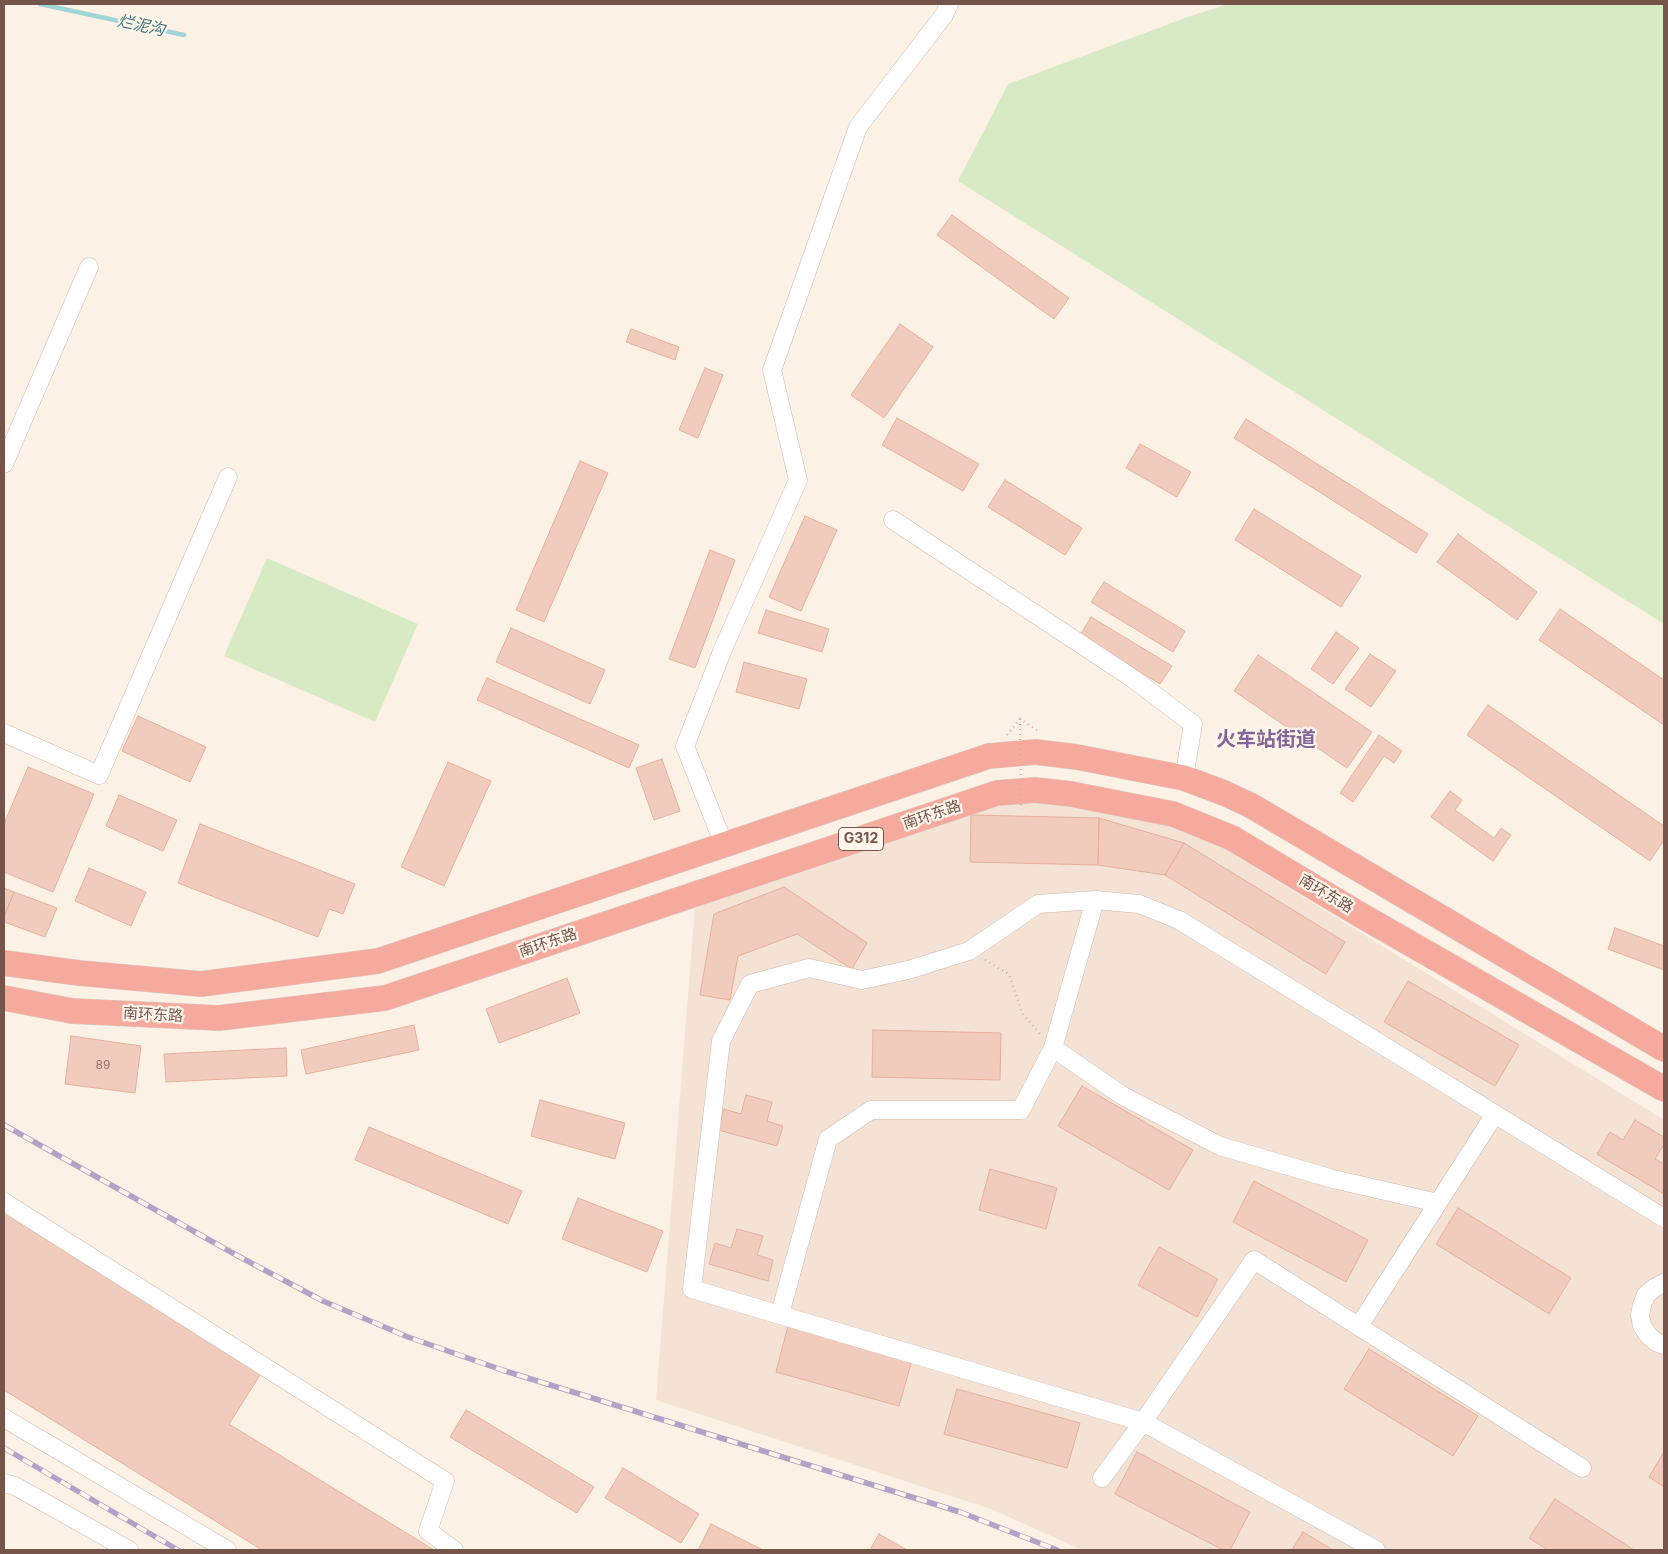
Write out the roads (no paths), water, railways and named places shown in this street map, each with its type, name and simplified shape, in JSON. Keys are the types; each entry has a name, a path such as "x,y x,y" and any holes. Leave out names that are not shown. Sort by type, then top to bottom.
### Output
{"highway":[{"name":"G312","path":"4,963 79,973 201,984 378,961 989,756 1036,752 1076,757 1184,778 1250,805 1664,1049"},
{"name":"南环东路","path":"4,998 72,1011 219,1018 385,998 996,793 1035,790 1071,794 1173,814 1232,838 1357,913 1664,1089"}],"street":[{"path":"724,845 685,746 723,649 798,480 772,370 858,127 944,15 949,4"},
{"path":"4,464 89,267"},
{"path":"4,734 100,775 228,477"},
{"path":"894,520 1132,678 1193,724 1184,778"},
{"path":"780,1314 828,1139 871,1110 1021,1110 1053,1048 1095,900"},
{"path":"1376,1550 1143,1422 692,1289 721,1041 750,984 809,968 862,980 908,970 969,951 1038,904 1095,900 1139,904 1179,920 1664,1218"},
{"path":"1053,1048 1122,1096 1220,1146 1333,1179 1438,1203"},
{"path":"1359,1326 1495,1114"},
{"path":"4,1202 445,1481 428,1531 454,1550"},
{"path":"1102,1478 1143,1422 1254,1260 1582,1468"},
{"path":"1664,1283 1646,1295 1640,1316 1642,1326 1648,1335 1656,1342 1664,1345"},
{"path":"4,1418 227,1550"},
{"path":"4,1483 15,1486 129,1550"}],"waterway":[{"name":"烂泥沟","path":"40,4 184,35"}],"railway":[{"path":"4,1125 238,1256 323,1301 408,1337 502,1370 960,1512 1057,1550"},
{"path":"4,1448 178,1550"}],"district":[{"name":"火车站街道","path":"1266,740"}]}
